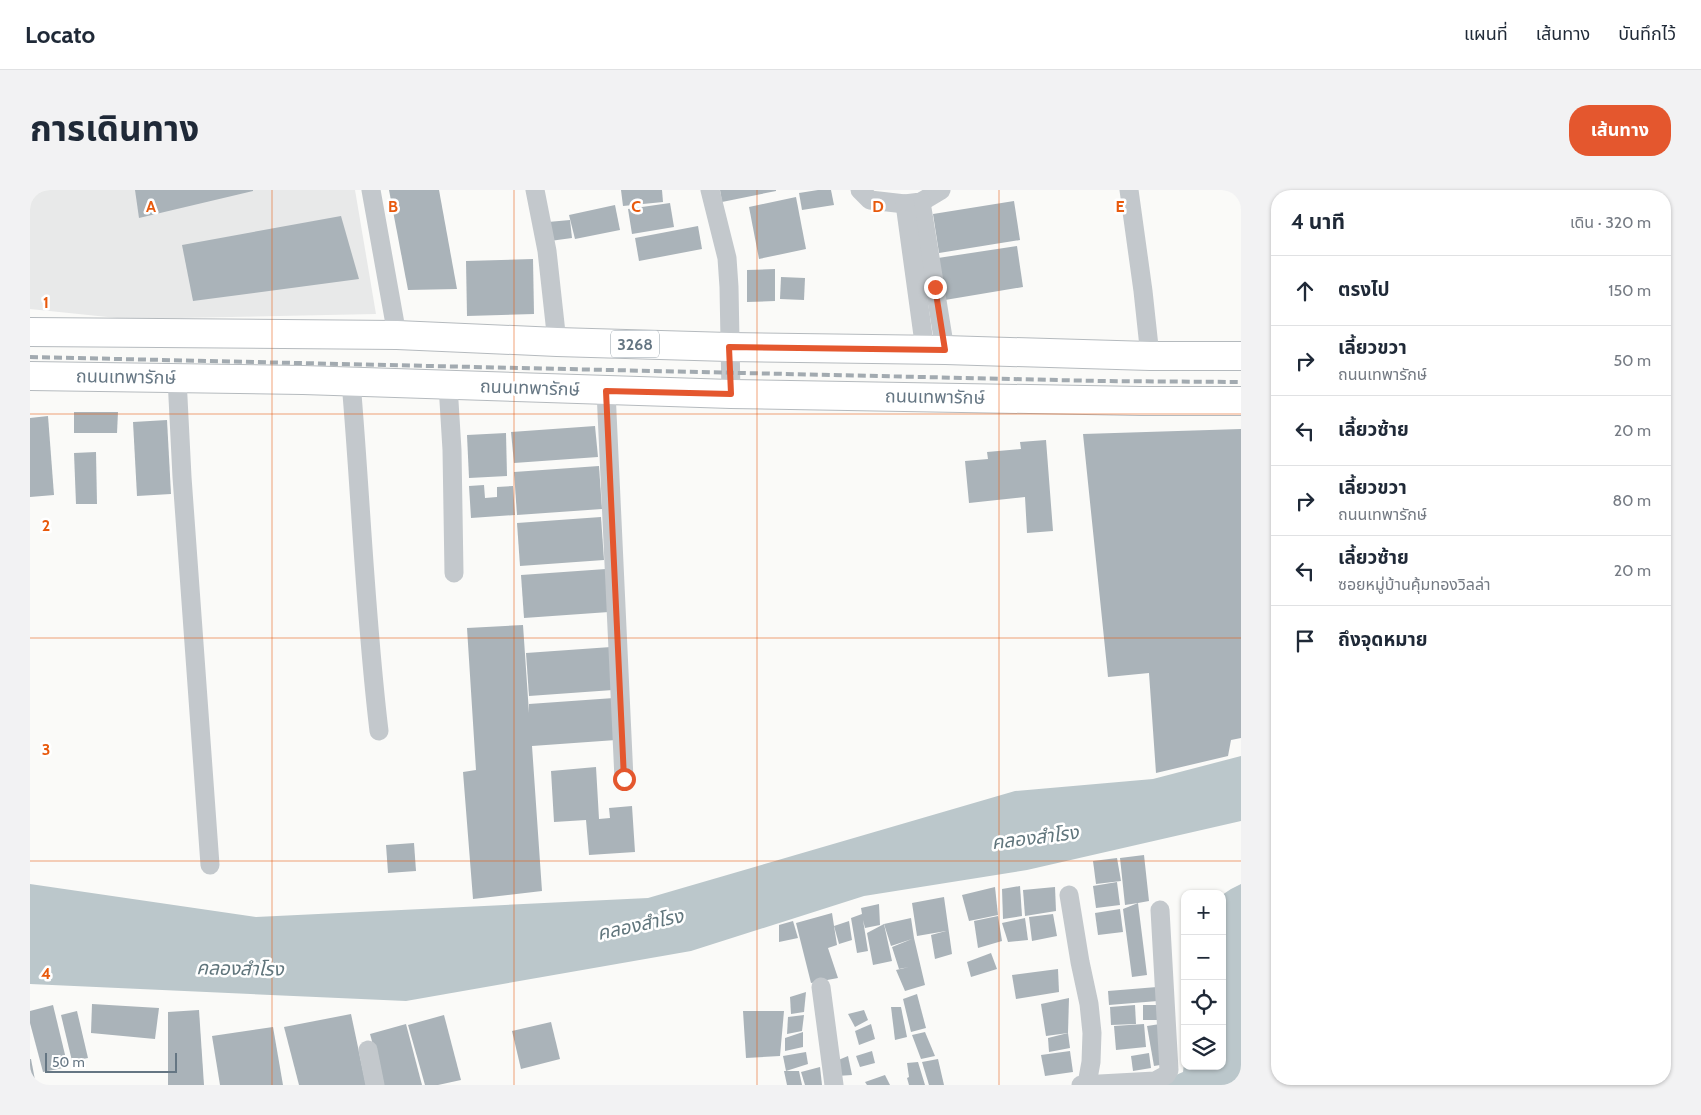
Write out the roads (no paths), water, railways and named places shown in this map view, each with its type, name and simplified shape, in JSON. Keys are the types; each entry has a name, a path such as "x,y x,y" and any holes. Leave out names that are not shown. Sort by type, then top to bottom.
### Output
{"main road":[{"name":"3268","path":"30,332 397,336 729,347 1150,356 1241,356"},
{"name":"ถนนเทพารักษ์","path":"30,376 351,382 731,394 1141,401 1241,400"}],"street":[{"path":"371,190 397,336"},
{"path":"535,190 547,251 557,342"},
{"path":"710,190 726,258 729,287 731,394"},
{"path":"860,190 870,200 913,203 941,190"},
{"path":"1129,190 1150,356"},
{"path":"913,203 935,350"},
{"path":"177,378 182,477 210,865"},
{"path":"351,382 359,474 370,664 379,730"},
{"path":"448,385 452,450 454,573"},
{"path":"606,391 624,779"},
{"path":"1069,895 1089,1004 1092,1033 1091,1062 1084,1084 1155,1081 1162,1079 1169,1070 1160,910"},
{"path":"820,987 834,1085"},
{"path":"368,1050 376,1085"}],"water":[{"name":"คลองสำโรง","path":"1241,756 1241,821 1027,870 864,896 691,951 406,1001 30,984 30,884 256,917 648,898 1015,791 1153,779"},
{"path":"1241,884 1241,1085 1152,1085 1183,1072 1183,1070 1226,1070 1226,892"}],"railway":[{"path":"30,357 1100,381 1241,382"}]}
